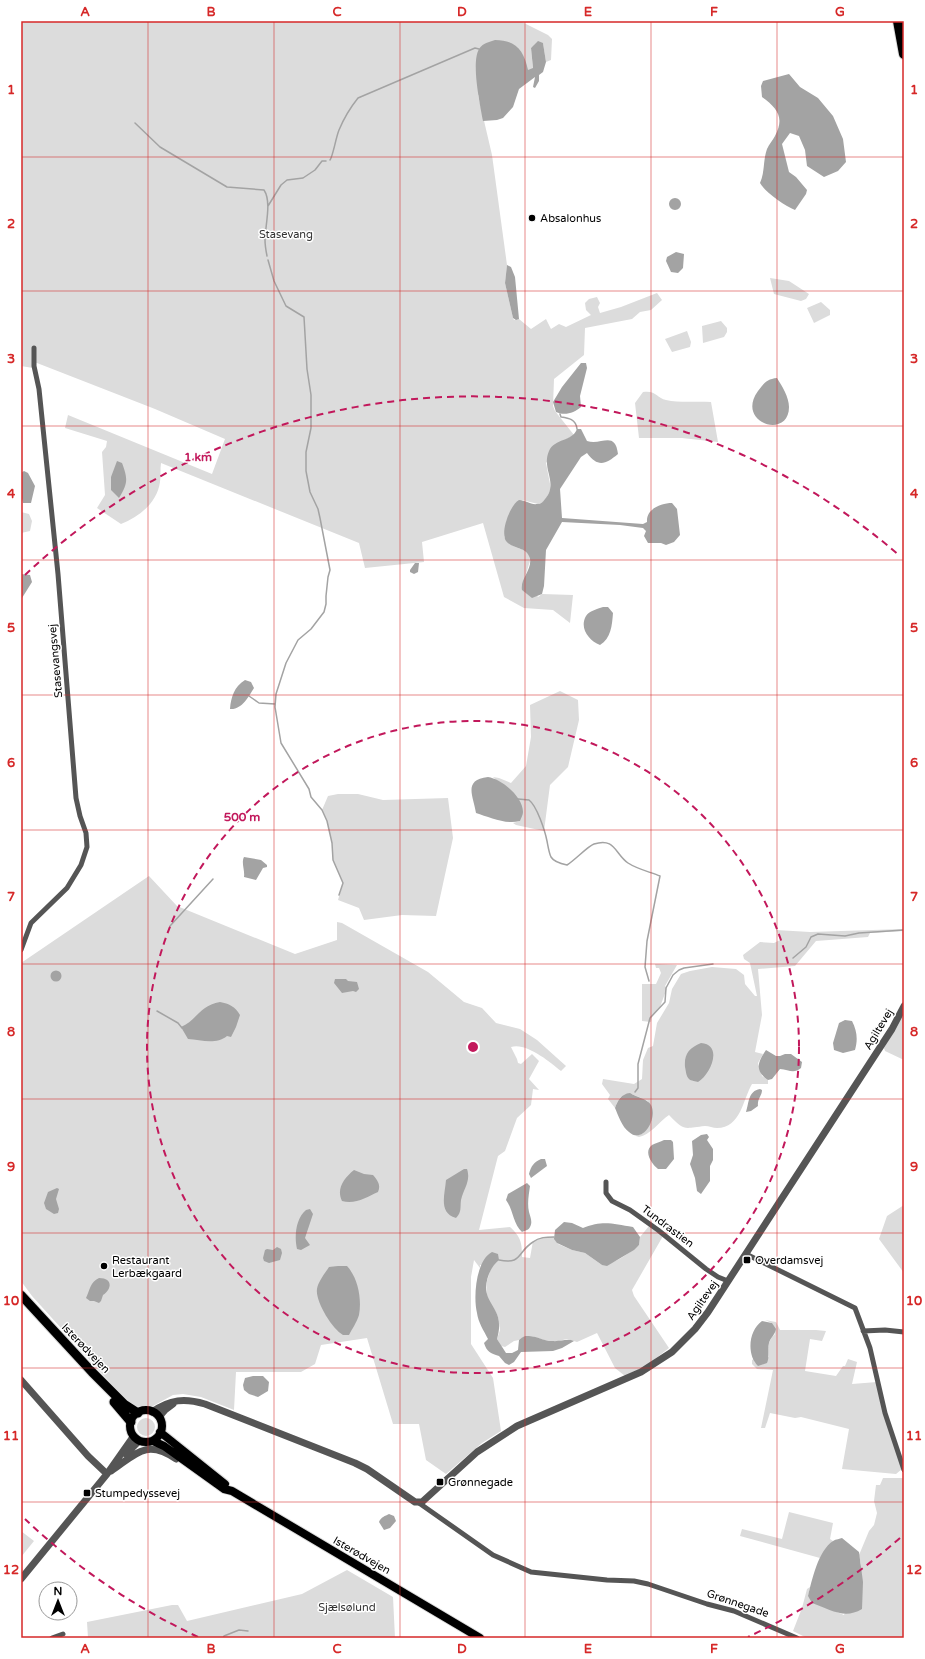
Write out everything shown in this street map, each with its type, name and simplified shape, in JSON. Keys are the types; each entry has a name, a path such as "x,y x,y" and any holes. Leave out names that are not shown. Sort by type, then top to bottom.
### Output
{"highway":[{"path":"898,21 904,54"},
{"name":"Isterødvejen","path":"21,1295 92,1372 129,1408 138,1413"},
{"name":"Isterødvejen","path":"21,1301 45,1330 131,1422"}],"main road":[{"path":"144,1411 156,1415 162,1426 158,1437 153,1441 148,1442 136,1439 130,1431 131,1422 138,1413 144,1411"},
{"name":"Isterødvejen","path":"160,1432 232,1491 480,1638"},
{"name":"Isterødvejen","path":"153,1441 164,1446 224,1489 232,1491"}],"street":[{"name":"Stasevangsvej","path":"21,950 31,923 67,888 81,865 87,847 86,834 76,798 56,558 39,389 34,366 34,348"},
{"name":"Agiltevej","path":"419,1503 422,1502 477,1452 502,1435 621,1382 657,1363 672,1352 695,1329 746,1254 892,1029 904,1006"},
{"name":"Tundrastien","path":"606,1182 606,1193 612,1201 630,1210 658,1230 712,1273 718,1277 728,1280"},
{"path":"746,1254 851,1306 857,1312 870,1348 885,1413 904,1470"},
{"path":"863,1331 885,1330 904,1332"},
{"path":"21,1380 88,1456 109,1473"},
{"name":"Grønnegade","path":"156,1415 178,1402 189,1400 206,1404 354,1462 415,1502 419,1503 493,1555 531,1572 607,1580 634,1581 648,1584 706,1604 734,1611 797,1638"},
{"path":"21,1579 136,1439"},
{"path":"109,1473 136,1452 143,1450 161,1450 200,1476 206,1477"},
{"path":"52,1638 63,1634"}],"green space":[{"name":"Stasevang","path":"21,21 520,21 548,35 552,39 551,60 546,62 543,43 531,48 533,69 478,95 492,155 507,265 505,283 513,318 514,320 519,319 531,329 546,319 551,329 559,324 566,327 591,315 586,310 585,303 589,299 597,297 600,303 598,307 600,313 621,307 657,293 662,300 651,310 640,312 632,319 585,328 584,355 554,379 553,406 555,411 574,435 567,439 546,463 551,489 547,497 542,503 538,504 522,500 507,519 504,537 513,546 524,550 529,554 530,561 525,577 538,597 542,594 573,595 570,623 553,610 524,608 504,597 483,523 422,542 424,562 365,568 359,543 161,463 158,490 151,503 140,513 121,524 97,508 105,495 102,452 106,447 107,441 65,428 68,415 212,474 225,439 155,409 37,363 32,362 33,368 21,366"},
{"path":"770,278 789,281 809,294 806,299 801,301 774,294"},
{"path":"821,302 830,310 830,315 814,323 807,308"},
{"path":"721,321 727,328 727,332 724,337 703,343 702,326"},
{"path":"687,331 691,342 690,347 672,352 665,339"},
{"path":"643,392 651,392 663,399 671,401 711,402 718,442 682,438 639,438 635,403"},
{"path":"21,512 29,514 32,521 30,531 21,533"},
{"path":"560,691 578,700 579,720 568,767 550,785 544,831 516,825 513,823 520,821 493,777 511,783 526,766 531,737 530,705"},
{"path":"338,794 358,794 383,800 448,798 453,838 436,916 402,915 364,920 359,908 338,900 343,883 333,860 332,843 327,821 322,810 328,796"},
{"path":"149,876 177,906 295,954 337,940 337,922 342,923 428,972 464,1002 482,1008 496,1023 520,1029 537,1040 566,1066 561,1071 531,1050 524,1047 511,1047 518,1063 521,1064 532,1054 539,1061 529,1079 539,1090 533,1089 531,1105 517,1118 505,1151 498,1156 479,1230 510,1227 517,1234 520,1240 522,1257 530,1258 533,1241 543,1237 554,1237 558,1244 572,1250 585,1253 602,1265 617,1260 639,1245 640,1237 649,1226 663,1236 632,1290 634,1296 669,1348 646,1366 625,1376 615,1368 597,1333 577,1342 567,1339 554,1342 532,1336 525,1336 505,1347 501,1346 497,1339 500,1330 498,1317 487,1295 487,1281 492,1265 480,1265 480,1268 474,1260 471,1277 471,1344 493,1378 501,1431 482,1443 446,1474 426,1460 419,1424 393,1424 367,1338 321,1345 315,1364 301,1372 236,1372 234,1410 201,1397 183,1394 173,1395 153,1406 134,1406 115,1388 32,1296 21,1281 21,963"},
{"path":"904,929 904,931 870,933 868,937 816,941 795,966 758,969 762,1015 755,1052 763,1054 758,1063 762,1076 768,1080 768,1084 752,1084 740,1112 731,1123 725,1127 717,1128 705,1126 685,1128 678,1124 669,1115 651,1131 639,1137 636,1136 643,1133 648,1101 628,1094 621,1097 615,1108 608,1099 610,1095 602,1084 603,1079 634,1084 642,1079 643,1060 648,1048 653,1046 657,1023 669,1003 672,989 681,974 712,967 736,969 744,975 745,984 755,996 757,996 750,963 744,959 743,955 760,942 774,943 780,940 776,930 810,932"},
{"path":"655,964 677,965 665,986 667,988 660,1007 652,1017 651,1022 642,1021 642,984 656,984 661,973 659,968 656,968"},
{"path":"904,1013 904,1060 885,1051 884,1048"},
{"path":"904,1205 904,1273 879,1239 887,1216"},
{"path":"765,1320 776,1322 780,1330 826,1331 822,1341 810,1339 805,1371 836,1376 843,1366 845,1366 848,1359 857,1362 852,1384 877,1382 902,1469 896,1474 842,1469 849,1429 801,1417 795,1418 770,1413 765,1428 761,1428 773,1370 757,1369 752,1364 752,1360 754,1359 755,1363 769,1357 769,1345 775,1334 772,1323"},
{"path":"146,1418 152,1421 155,1427 152,1433 146,1436 140,1433 137,1427 140,1421"},
{"path":"883,1478 904,1478 904,1632 902,1638 807,1638 793,1631 802,1608 807,1589 810,1587 808,1596 830,1609 844,1615 861,1564 859,1555 869,1531 874,1525 877,1513 874,1501 876,1485 880,1485"},
{"path":"789,1512 833,1523 830,1539 833,1541 820,1558 740,1536 742,1529 782,1539"},
{"path":"21,1531 34,1541 21,1557"},
{"name":"Sjælsølund","path":"347,1570 393,1597 395,1638 88,1638 87,1622 172,1605 178,1605 187,1621 302,1594"}],"shaded area":[{"path":"495,40 514,44 524,57 528,70 533,68 531,48 538,41 543,43 546,62 543,72 539,75 539,81 535,88 533,87 535,77 519,89 513,107 503,118 483,121 476,73 477,55 482,45"},
{"path":"789,74 800,87 818,98 833,116 843,139 846,162 838,171 824,177 807,166 805,150 799,136 790,133 782,144 789,172 796,177 807,190 806,194 795,210 776,198 760,183 763,175 767,149 775,136 779,123 778,114 775,109 762,97 761,86 763,81"},
{"path":"677,198 680,199 680,209 673,210 670,209 669,202 670,199"},
{"path":"676,252 684,254 683,268 678,273 671,272 666,261 667,257"},
{"path":"507,265 511,267 515,277 519,319 516,320 513,318 505,283"},
{"path":"581,363 586,363 587,368 580,396 581,407 569,413 563,414 556,412 553,402 562,387"},
{"path":"777,378 787,396 789,407 787,417 781,423 773,425 758,419 753,412 753,402 758,391 768,380"},
{"path":"577,429 581,429 587,441 611,441 614,443 618,454 610,460 602,463 595,461 587,453 581,457 560,489 562,518 643,524 647,522 647,517 652,510 663,504 672,503 677,509 680,535 674,542 666,545 661,543 648,543 644,536 646,531 643,528 620,525 562,522 546,550 544,586 542,594 532,598 522,590 530,559 526,552 512,546 506,541 504,537 505,525 512,507 519,500 538,504 544,500 549,493 550,487 547,464 549,451 555,444 575,433"},
{"path":"117,461 122,463 126,477 124,488 119,498 111,490 111,477"},
{"path":"24,471 28,473 35,486 31,503 23,503 21,494 21,473"},
{"path":"415,563 419,563 418,572 414,574 410,572 410,570"},
{"path":"21,574 30,575 32,582 22,598 21,597"},
{"path":"608,607 613,613 609,635 600,645 586,634 584,629 584,621 587,614 593,610"},
{"path":"245,680 251,682 254,688 242,705 234,709 230,709 231,700 234,693 238,686"},
{"path":"488,777 494,778 505,785 520,800 523,813 520,821 503,821 476,813 472,794 472,785 475,781"},
{"path":"244,857 261,860 267,865 267,867 263,868 256,880 244,877"},
{"path":"54,971 58,971 60,972 60,980 54,981 51,978 51,974"},
{"path":"335,979 346,979 348,981 357,982 359,989 356,992 353,991 342,993 334,983"},
{"path":"220,1002 232,1006 240,1015 231,1037 227,1036 223,1039 213,1041 188,1039 181,1027 191,1021 208,1006"},
{"path":"845,1020 852,1021 857,1039 855,1050 843,1053 834,1050 833,1043 839,1023"},
{"path":"701,1043 708,1045 712,1049 713,1061 707,1073 698,1082 688,1078 685,1067 685,1058 690,1049"},
{"path":"766,1050 776,1056 791,1054 802,1062 801,1068 794,1071 780,1069 772,1079 768,1080 759,1069 759,1062"},
{"path":"760,1089 762,1092 758,1101 758,1106 751,1111 746,1112 751,1095 756,1090"},
{"path":"630,1093 647,1101 653,1110 651,1123 644,1133 639,1135 634,1135 624,1127 615,1108 620,1098"},
{"path":"707,1134 709,1137 707,1140 713,1149 713,1160 710,1166 710,1181 701,1194 697,1191 695,1178 690,1164 693,1155 692,1141 701,1135"},
{"path":"664,1140 671,1140 673,1142 674,1159 666,1169 658,1169 649,1158 648,1151 652,1145"},
{"path":"541,1159 545,1159 547,1166 531,1178 529,1174 532,1167"},
{"path":"464,1169 467,1169 468,1181 461,1200 460,1212 456,1218 450,1216 445,1207 444,1197 446,1180"},
{"path":"354,1170 364,1174 373,1175 378,1183 378,1192 352,1202 342,1201 340,1192 342,1184"},
{"path":"527,1183 530,1186 528,1205 531,1223 529,1229 522,1232 517,1225 506,1200 508,1194"},
{"path":"57,1188 59,1189 56,1199 59,1209 58,1213 54,1214 46,1209 44,1203 48,1192"},
{"path":"310,1209 313,1214 305,1238 310,1245 301,1250 297,1249 296,1233 298,1222 303,1213"},
{"path":"564,1222 572,1223 583,1228 602,1223 633,1227 640,1237 639,1245 634,1250 607,1266 602,1265 585,1253 572,1250 557,1243 554,1239 555,1230"},
{"path":"277,1247 281,1249 282,1253 280,1260 269,1263 264,1261 263,1258 265,1250 273,1250"},
{"path":"492,1252 498,1254 499,1260 492,1267 486,1287 488,1297 498,1317 499,1328 497,1339 506,1353 512,1353 518,1350 519,1340 526,1336 533,1336 549,1341 574,1341 553,1351 521,1352 514,1362 509,1365 499,1356 491,1353 486,1348 484,1343 488,1339 481,1326 475,1298 479,1271 482,1263"},
{"path":"347,1266 354,1276 358,1289 360,1302 359,1315 349,1335 343,1335 329,1321 321,1307 317,1294 319,1283 329,1267"},
{"path":"99,1278 104,1278 110,1284 108,1290 103,1295 99,1303 90,1301 86,1298 92,1284"},
{"path":"762,1321 772,1323 776,1329 769,1343 767,1363 758,1366 752,1355 751,1342 754,1330"},
{"path":"263,1376 269,1382 268,1391 258,1397 249,1394 244,1390 243,1385 245,1378"},
{"path":"389,1514 394,1516 396,1521 390,1528 384,1530 379,1522 382,1518"},
{"path":"842,1538 859,1552 863,1582 862,1609 849,1614 843,1614 812,1603 808,1596 816,1566 823,1552 833,1541"}],"waterway":[{"path":"330,160 341,126 347,113 358,98 475,48 479,49"},
{"path":"135,123 160,147 227,187 264,190 268,201 265,240 267,256"},
{"path":"268,206 281,185 287,180 303,178 315,170 322,161 326,161"},
{"path":"268,260 274,281 286,306 304,317 307,369 311,395 311,428 306,452 306,471 310,492 318,509 330,570 324,612 311,629 298,640 286,663 276,694 275,707 281,743 309,789 311,797 322,810 327,821 332,843 333,860 343,883 339,895"},
{"path":"560,414 561,417 573,421 577,429"},
{"path":"249,696 259,703 275,704"},
{"path":"518,799 529,800 535,808 540,819 552,859 567,865 591,845 601,842 611,845 628,863 639,869 660,876 647,941 645,967 649,981"},
{"path":"170,926 213,879"},
{"path":"793,958 806,947 811,937 818,934 845,936 859,933 904,930"},
{"path":"635,1092 638,1088 638,1064 650,1018 665,1002 666,988 673,975 684,968 713,964"},
{"path":"157,1011 178,1023 182,1028"},
{"path":"499,1260 512,1261 519,1257 535,1240 554,1237"},
{"path":"223,1638 224,1636 239,1630 248,1631"}],"place":[{"name":"Absalonhus","path":"532,218"},
{"name":"Overdamsvej","path":"747,1260"},
{"name":"Restaurant Lerbækgaard","path":"104,1266"},
{"name":"Grønnegade","path":"440,1482"},
{"name":"Stumpedyssevej","path":"87,1493"}]}
